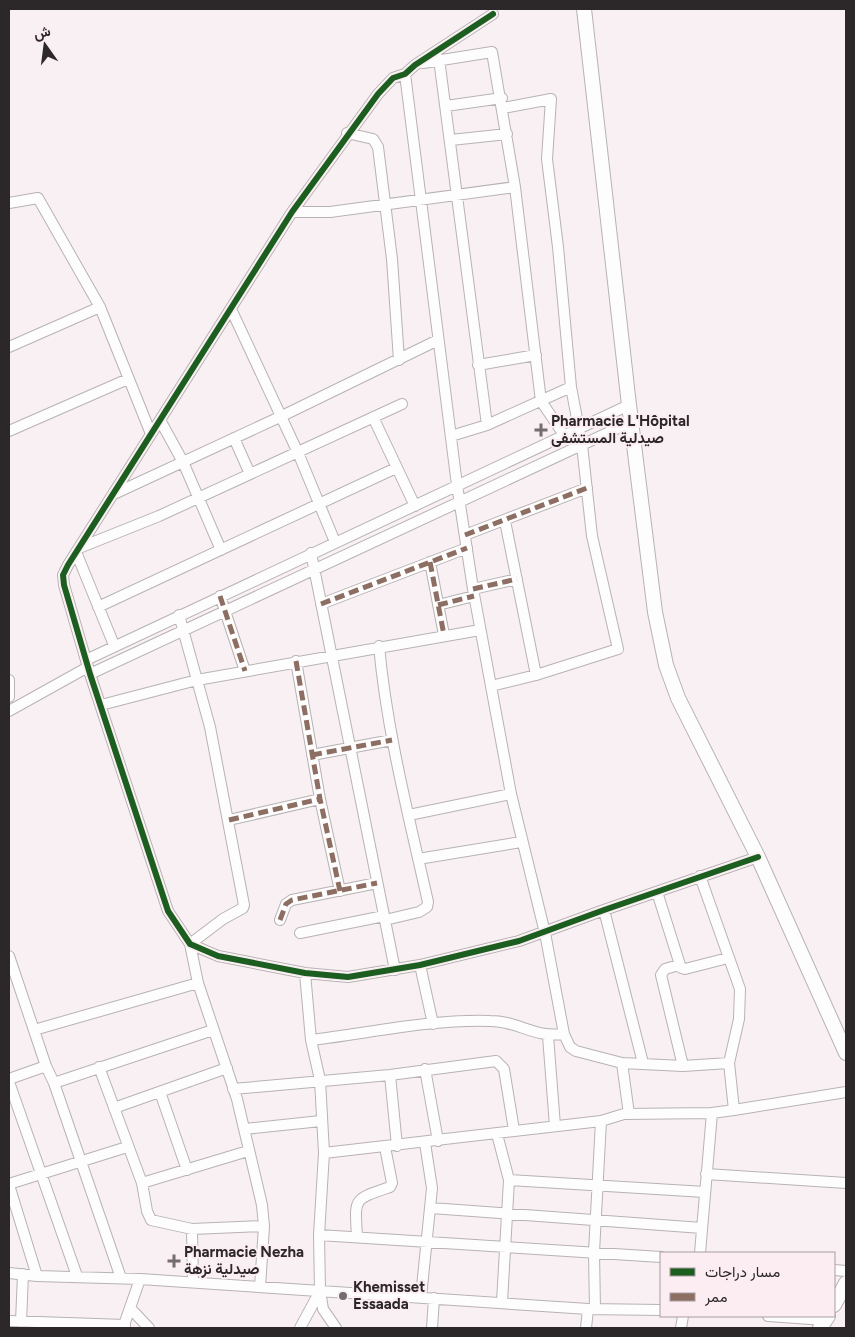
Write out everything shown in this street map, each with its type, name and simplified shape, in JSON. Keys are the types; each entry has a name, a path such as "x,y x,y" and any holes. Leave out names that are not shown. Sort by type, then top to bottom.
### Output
{"main road":[{"path":"584,9 631,422 655,612 666,665 687,718 758,857 846,1053"},
{"path":"835,1303 846,1283"}],"street":[{"path":"260,1287 264,1226 257,1181 248,1151 245,1129 228,1068 213,1030 198,982 190,944 168,911 156,882 88,667 63,576 77,550 292,212 347,133 386,84 395,76 405,74 415,65 494,14"},
{"path":"415,65 439,59 492,52 515,187 541,401 564,435"},
{"path":"439,59 487,425"},
{"path":"405,74 457,485 480,630 511,794 521,842 545,933 564,1034 570,1047 576,1051 622,1063 683,1066 729,1063"},
{"path":"446,106 550,99 547,159 572,387 582,445 592,536 618,649 536,675 491,686"},
{"path":"347,133 376,141 393,268 399,360"},
{"path":"451,140 507,134"},
{"path":"292,212 330,212 384,206 421,199 515,187"},
{"path":"9,203 38,198 100,307 151,434"},
{"path":"9,347 100,307"},
{"path":"231,309 282,416 335,542"},
{"path":"115,493 282,416 438,340"},
{"path":"478,365 536,355"},
{"path":"9,431 128,379"},
{"path":"451,436 487,425 572,387"},
{"path":"77,550 199,498 402,404"},
{"path":"88,667 114,645 629,405"},
{"path":"373,417 415,506"},
{"path":"160,420 183,462 221,550"},
{"path":"9,711 88,667 184,629 631,422"},
{"path":"234,438 250,474"},
{"path":"98,607 396,468"},
{"path":"465,535 506,521 587,488"},
{"path":"506,521 536,675"},
{"path":"321,604 467,548"},
{"path":"77,550 114,645"},
{"path":"311,553 395,970"},
{"path":"430,562 444,635"},
{"path":"438,604 517,579"},
{"path":"220,596 245,671"},
{"path":"179,614 210,727 244,905 241,910 223,919 190,944"},
{"path":"101,705 197,680 331,654 480,630"},
{"path":"300,933 419,912 427,907 428,902 392,740 379,646"},
{"path":"296,661 320,799 340,891"},
{"path":"9,680 9,697"},
{"path":"312,755 392,740"},
{"path":"408,815 511,794"},
{"path":"229,820 320,799"},
{"path":"418,859 521,842"},
{"path":"190,944 218,956 305,973 348,977 395,970 545,933 604,910 758,857"},
{"path":"700,876 740,989 740,1004 729,1063 734,1110"},
{"path":"280,920 284,907 289,902 377,883"},
{"path":"657,892 679,965 685,969 728,958"},
{"path":"604,910 643,1063"},
{"path":"10,963 46,1066 54,1083 121,1278"},
{"path":"420,965 433,1024"},
{"path":"679,965 665,969 661,975 683,1066"},
{"path":"305,973 311,1040 320,1080 324,1153 319,1235 320,1290 323,1309 336,1328"},
{"path":"34,1030 198,982"},
{"path":"311,1040 433,1024 492,1021 507,1022 548,1036 564,1034"},
{"path":"54,1083 213,1030"},
{"path":"548,1036 555,1126"},
{"path":"233,1089 390,1075 491,1061 500,1064 504,1069 514,1130"},
{"path":"622,1063 629,1114"},
{"path":"46,1066 9,1081 77,1276"},
{"path":"99,1067 142,1184 147,1211 152,1220 192,1229 264,1226"},
{"path":"114,1108 228,1068"},
{"path":"425,1069 438,1142"},
{"path":"390,1075 398,1146"},
{"path":"160,1092 186,1170"},
{"path":"324,1153 438,1142 514,1130 600,1121 629,1114 712,1113 846,1092"},
{"path":"700,1252 712,1113"},
{"path":"245,1129 321,1121"},
{"path":"586,1328 591,1309 600,1121"},
{"path":"497,1134 508,1180 508,1213 502,1302"},
{"path":"421,1297 430,1208 431,1173 425,1143"},
{"path":"37,1276 9,1184 127,1147"},
{"path":"357,1237 356,1203 360,1198 390,1188 392,1183 385,1147"},
{"path":"142,1184 248,1151"},
{"path":"706,1174 846,1183"},
{"path":"508,1180 705,1192"},
{"path":"430,1208 702,1228"},
{"path":"192,1229 193,1282"},
{"path":"319,1235 660,1257"},
{"path":"9,1273 37,1276 77,1276 193,1282 591,1309 660,1310"},
{"path":"21,1322 23,1274"},
{"path":"9,1321 124,1327 140,1279"},
{"path":"300,1328 320,1290"},
{"path":"432,1328 434,1298"},
{"path":"130,1308 149,1328"},
{"path":"779,1317 824,1321"}],"marked path":[{"path":"465,535 587,488"},
{"path":"321,604 467,548"},
{"path":"430,562 444,635"},
{"path":"473,589 517,579"},
{"path":"220,596 245,671"},
{"path":"438,605 474,596"},
{"path":"296,661 320,799 340,891"},
{"path":"312,755 392,740"},
{"path":"229,820 320,799"},
{"path":"280,920 286,904 292,900 377,883"}],"cycle path":[{"path":"493,14 415,65 405,74 393,78 378,94 292,212 68,565 63,575 64,585 90,674 168,911 190,944 218,956 305,973 348,977 420,965 519,941 758,857"}],"place":[{"name":"Pharmacie L'Hôpital صيدلية المستشفى","path":"541,430"},
{"name":"Pharmacie Nezha صيدلية نزهة","path":"174,1261"},
{"name":"Khemisset Essaada","path":"343,1296"}]}
